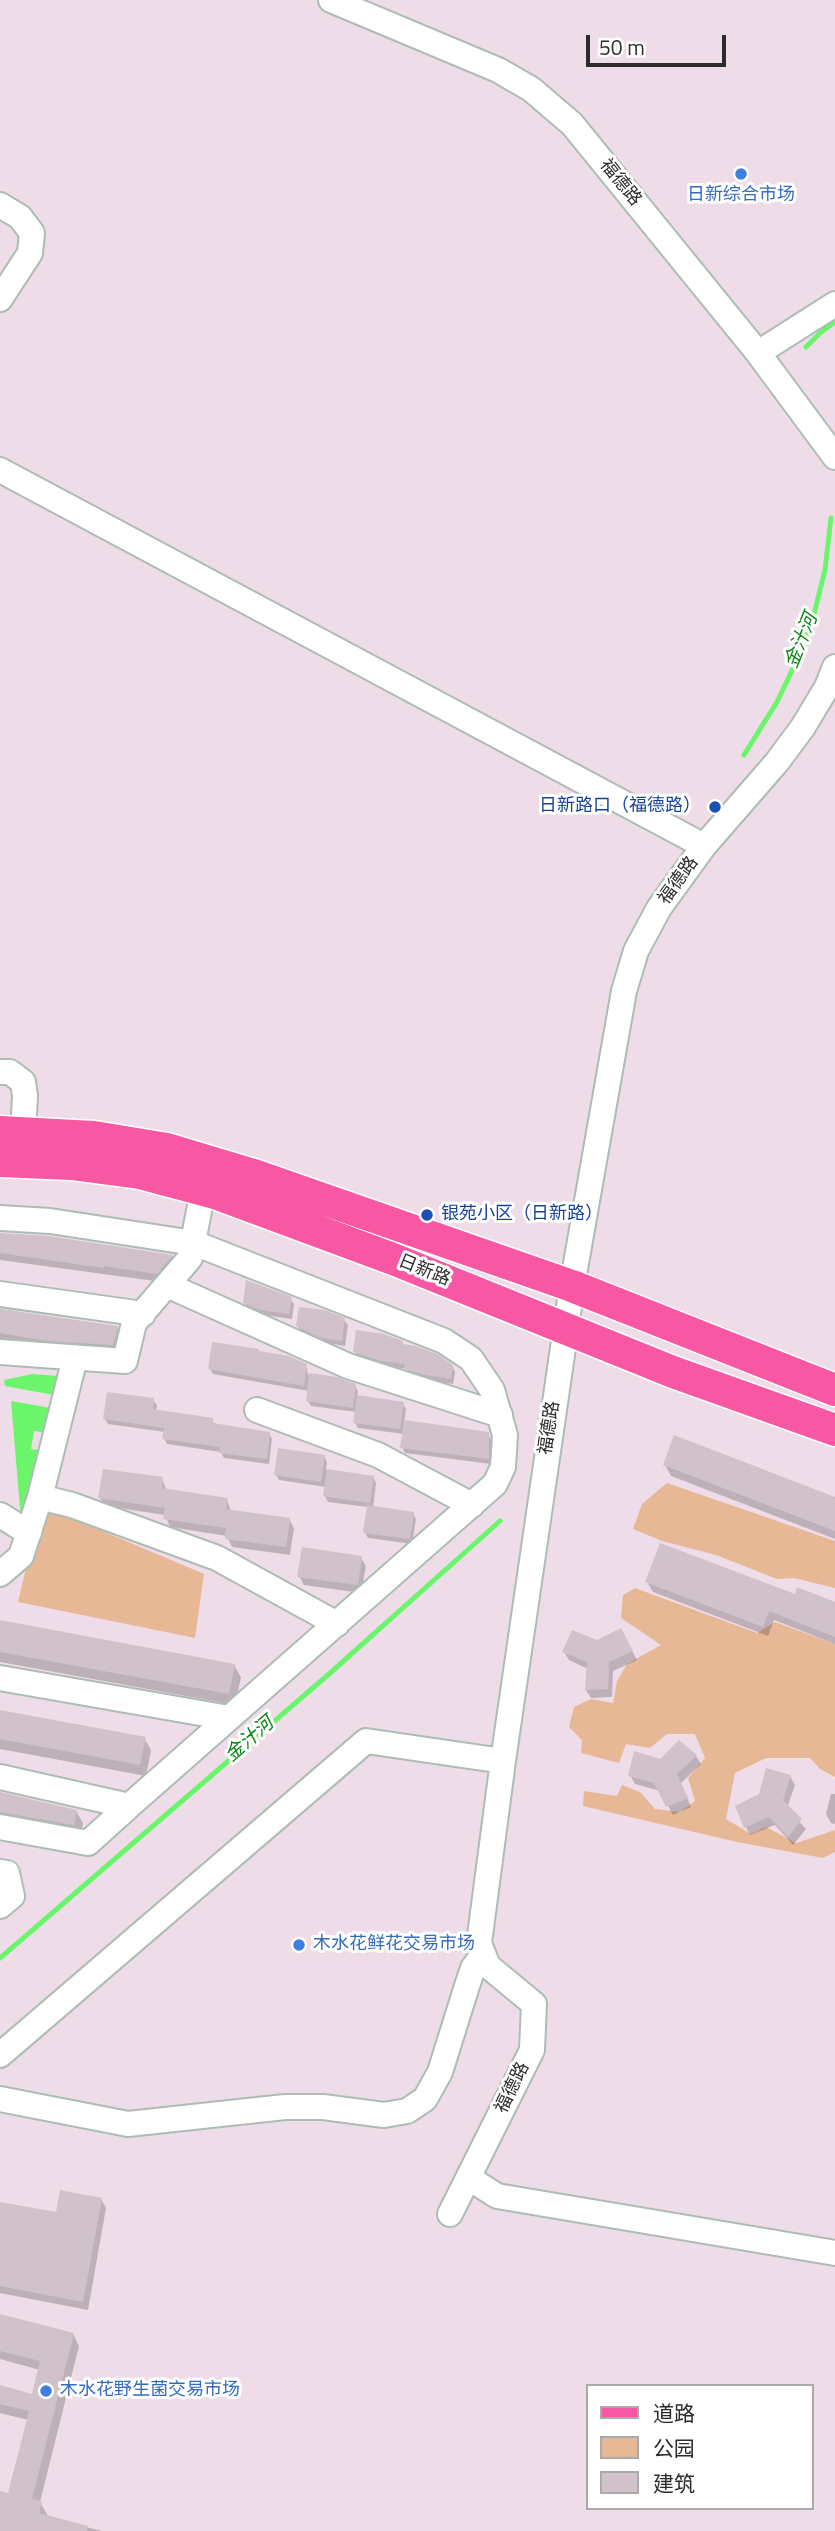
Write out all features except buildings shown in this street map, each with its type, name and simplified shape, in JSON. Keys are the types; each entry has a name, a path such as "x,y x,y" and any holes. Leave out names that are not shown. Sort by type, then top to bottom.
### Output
{"main road":[{"name":"日新路","path":"12,1133 94,1137 167,1149 257,1176 572,1286 835,1390"},
{"name":"日新路","path":"0,1161 71,1164 140,1173 203,1190 393,1259 673,1372 835,1430"}],"street":[{"name":"福德路","path":"331,0 498,70 531,89 572,124 758,353 835,457"},
{"path":"0,205 20,216 32,233 30,253 0,299"},
{"path":"758,353 835,303"},
{"path":"0,470 704,846"},
{"name":"福德路","path":"450,2214 532,2050 534,2004 488,1965 482,1956 479,1943 572,1286 624,991 636,951 659,908 704,846 777,762 803,727 827,687 835,667"},
{"path":"0,1072 10,1072 23,1082 25,1096 12,1133"},
{"path":"0,1352 125,1361 134,1323 190,1258 203,1190"},
{"path":"0,1218 50,1221 194,1242 444,1341 471,1359 492,1390 505,1435 503,1468 495,1483 88,1843 0,1827"},
{"path":"167,1285 348,1366 500,1415"},
{"path":"0,1294 143,1314"},
{"path":"0,1574 21,1556 29,1533 75,1358"},
{"path":"257,1410 378,1455 472,1505"},
{"path":"40,1497 72,1505 217,1558 337,1624"},
{"path":"0,1515 29,1533"},
{"path":"0,1678 229,1718"},
{"path":"0,2055 366,1741 503,1761"},
{"path":"0,1777 129,1807"},
{"path":"0,1871 7,1873 12,1896 0,1906"},
{"path":"0,2099 128,2124 285,2107 323,2107 384,2115 407,2111 425,2099 440,2072 466,1989 482,1956"},
{"path":"468,2178 497,2196 835,2253"}],"green space":[{"path":"667,1483 835,1541 835,1588 794,1578 777,1579 716,1555 662,1541 633,1529 642,1504"},
{"path":"41,1505 204,1574 195,1638 18,1602"},
{"path":"635,1588 757,1633 775,1622 835,1644 835,1777 820,1769 810,1758 766,1758 735,1773 726,1819 751,1834 766,1827 796,1843 835,1830 835,1852 823,1858 737,1842 583,1806 584,1791 617,1796 622,1785 640,1792 655,1809 680,1812 695,1801 688,1778 705,1758 695,1734 667,1734 650,1748 626,1744 619,1763 581,1753 582,1740 569,1727 574,1707 591,1699 613,1703 617,1681 627,1664 661,1645 621,1618 623,1595"}],"shaded area":[{"path":"32,1374 58,1376 54,1395 5,1386 4,1380"},
{"path":"11,1401 51,1408 47,1433 34,1431 31,1449 44,1451 21,1520"}],"waterway":[{"name":"金汁河","path":"806,347 835,322"},
{"name":"金汁河","path":"744,755 777,702 813,618 825,570 831,518"},
{"name":"金汁河","path":"0,1958 329,1674 500,1521"}],"place":[{"name":"日新综合市场","path":"741,174"},
{"name":"日新路口（福德路）","path":"715,807"},
{"name":"银苑小区（日新路）","path":"427,1215"},
{"name":"木水花鲜花交易市场","path":"299,1945"},
{"name":"木水花野生菌交易市场","path":"46,2391"}]}
